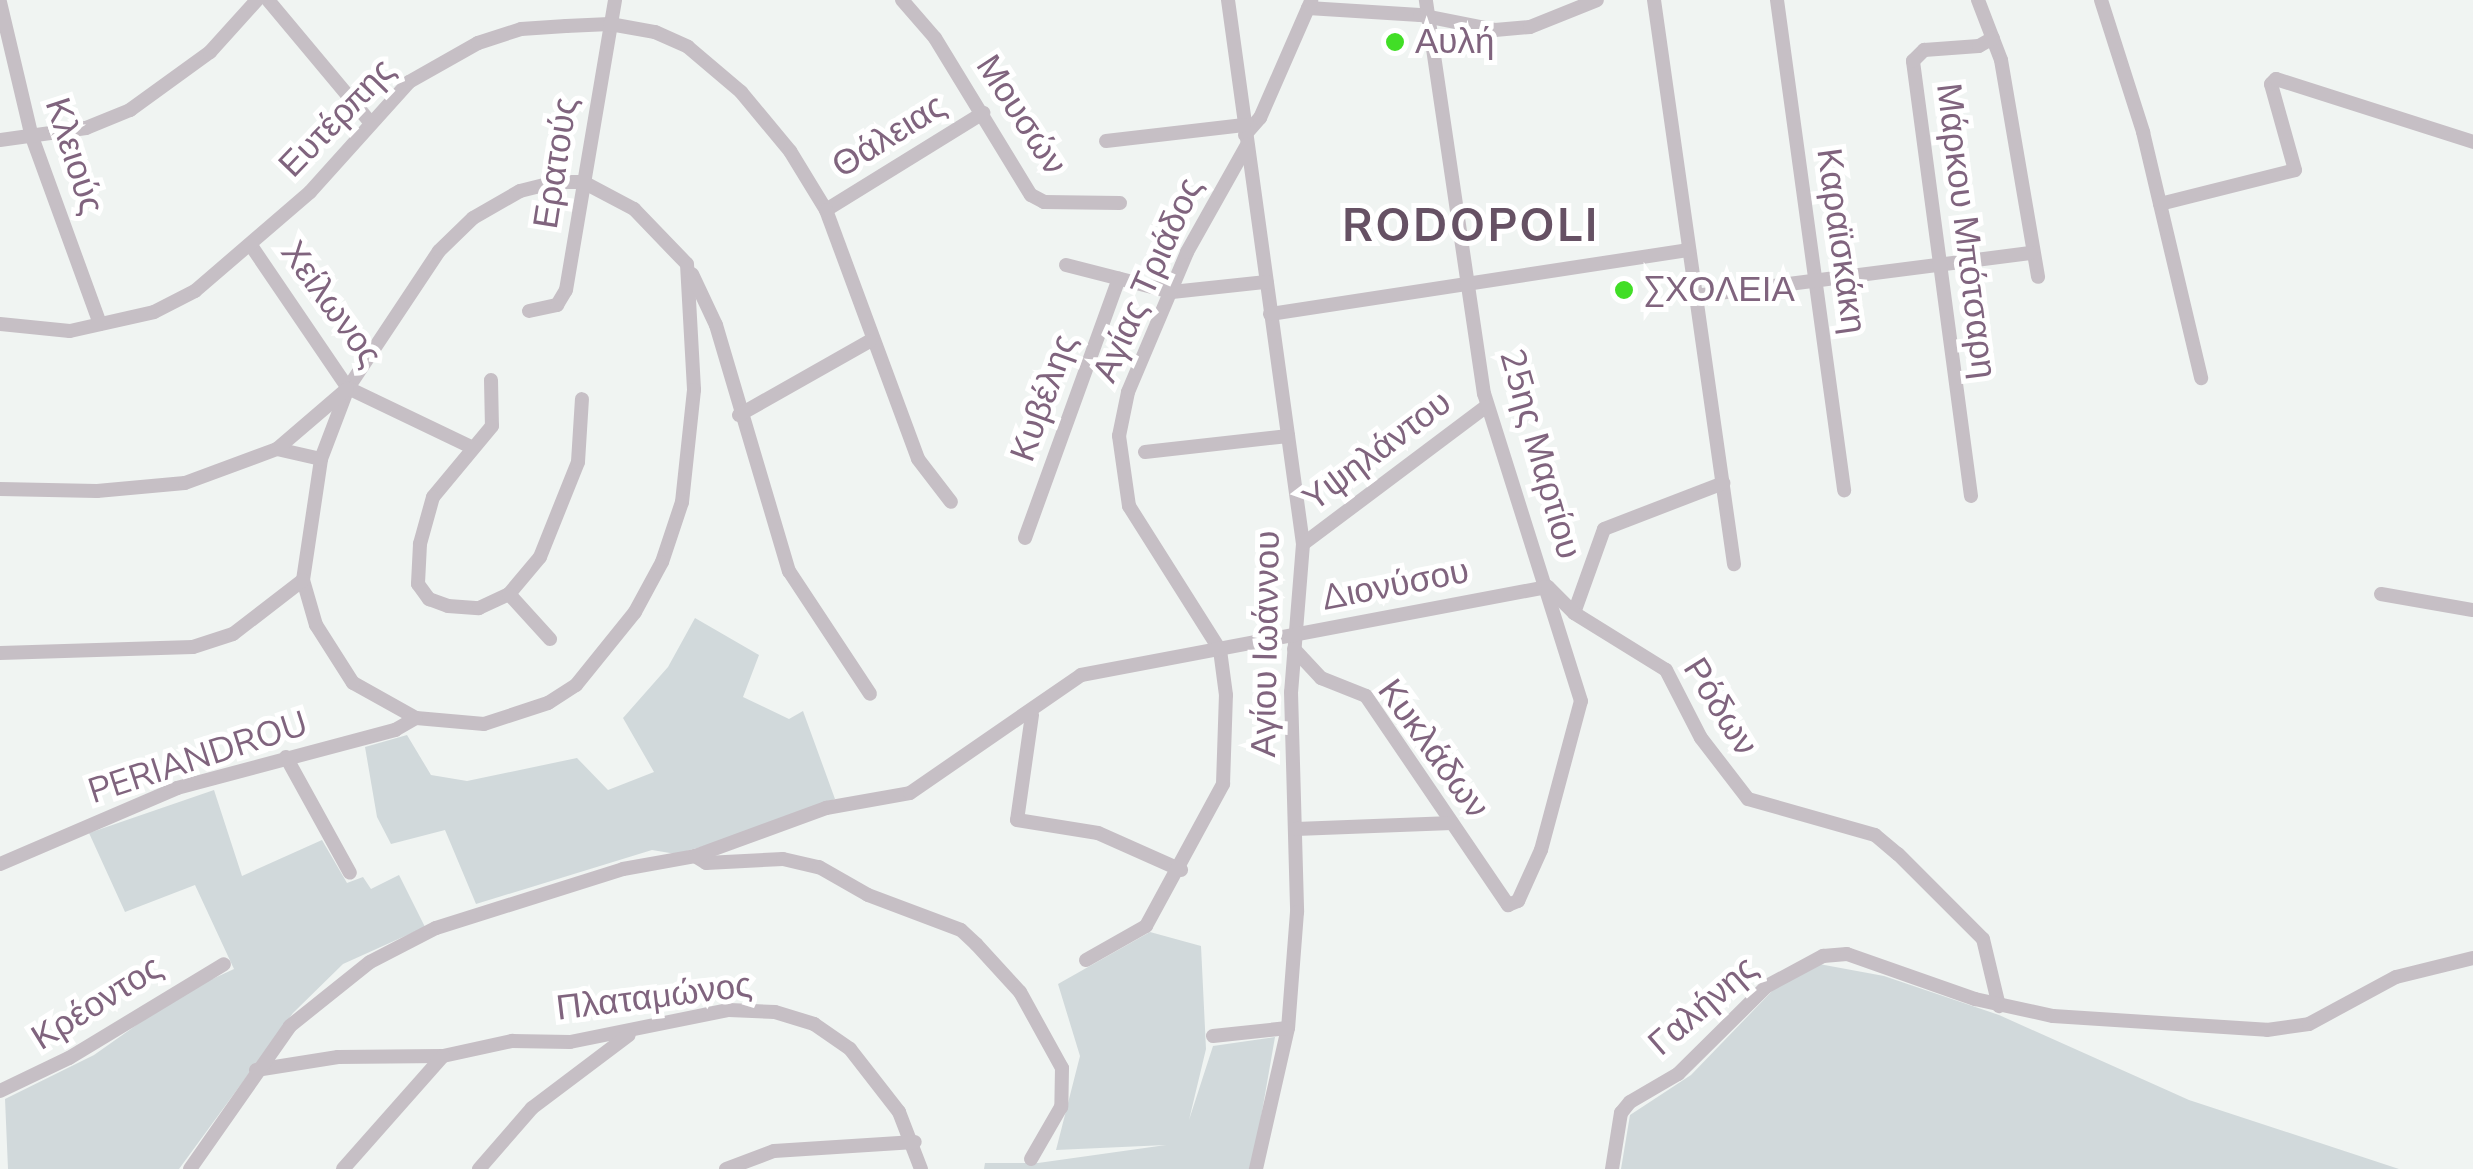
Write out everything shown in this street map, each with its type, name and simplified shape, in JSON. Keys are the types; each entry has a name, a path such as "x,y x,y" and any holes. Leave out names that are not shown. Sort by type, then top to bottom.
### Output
{"street":[{"path":"0,140 32,137 130,110 210,52 257,0"},
{"path":"268,0 369,121"},
{"name":"Ερατούς","path":"529,311 557,305 566,290 615,0"},
{"name":"Μουσών","path":"902,0 983,113 1030,194 1044,202 1120,203"},
{"name":"Αγίου Ιωάννου","path":"1228,0 1303,544 1294,643 1296,829 1288,1028 1256,1169"},
{"name":"25ης Μαρτίου","path":"1426,0 1487,406 1548,587 1580,714 1536,863 1518,901 1508,905"},
{"path":"1310,4 1429,16 1495,30 1530,27 1597,0"},
{"path":"1654,0 1734,564"},
{"name":"Καραϊσκάκη","path":"1778,0 1844,490"},
{"path":"1978,0 1992,38 2030,253 2038,278"},
{"path":"2102,0 2160,204 2201,378"},
{"name":"Κλειούς","path":"0,2 32,137 100,324"},
{"name":"Αγίας Τριάδος","path":"1220,650 1152,549 1121,484 1118,436 1128,392 1172,292 1246,135 1260,118 1310,4"},
{"name":"Ευτέρπης","path":"0,324 70,330 154,312 252,247 409,82 478,43 521,29 610,24 688,47 728,80 790,151 826,210 870,341 918,460 950,502"},
{"name":"Μάρκου Μπότσαρη","path":"1971,496 1913,60 1924,50 1963,49 1992,38"},
{"path":"2160,204 2296,170 2271,84 2276,79 2473,142"},
{"name":"Θάλειας","path":"826,210 983,113"},
{"path":"1106,141 1246,135"},
{"path":"687,264 694,356 687,478 662,562 635,612 587,674 548,703 484,724 416,718 339,669 316,626 303,580 321,460 348,388 439,251 473,218 520,192 582,182 647,218 687,264 716,325 739,415 788,571 870,694"},
{"name":"Χείλωνος","path":"252,247 348,388 471,447"},
{"path":"1270,314 1689,250"},
{"path":"1695,296 1816,284 2030,253"},
{"path":"1066,265 1172,292 1266,282"},
{"name":"Κυβέλης","path":"1025,538 1119,278"},
{"path":"739,415 870,341"},
{"path":"492,380 492,426 433,497 418,584 429,600 460,608 509,594 540,557 578,462 582,399"},
{"path":"0,488 97,491 185,484 276,449 348,388"},
{"name":"Υψηλάντου","path":"1303,544 1487,406"},
{"path":"1145,452 1288,436"},
{"path":"276,449 321,460"},
{"path":"1574,613 1604,529 1723,483"},
{"path":"0,654 193,647 233,634 303,580"},
{"name":"Διονύσου","path":"696,856 796,817 910,793 968,749 1032,715 1081,675 1220,650 1294,643 1357,619 1548,587"},
{"name":"Ρόδων","path":"1548,587 1574,613 1666,670 1701,738 1748,798 1875,835 1898,854 1983,939 1999,1006"},
{"path":"509,594 550,639"},
{"path":"2381,594 2473,610"},
{"name":"Κυκλάδων","path":"1294,643 1320,678 1366,696 1508,905"},
{"path":"1086,960 1146,926 1181,870 1224,784 1220,650"},
{"path":"1032,715 1017,820 1098,833 1181,870"},
{"name":"PERIANDROU","path":"0,864 177,788 395,730 416,718"},
{"path":"286,757 350,874"},
{"path":"1296,829 1452,823"},
{"path":"190,1169 256,1070 326,992 436,928 589,878 696,856 706,864 783,859 819,867 868,895 961,930 1020,992 1062,1068 1061,1107 1031,1159"},
{"name":"Γαλήνης","path":"1612,1169 1621,1113 1630,1102 1678,1074 1751,998 1802,963 1847,954 1999,1006"},
{"path":"1999,1006 2119,1025 2268,1030 2309,1024 2396,977 2473,958"},
{"name":"Κρέοντος","path":"0,1091 69,1058 224,964"},
{"name":"Πλαταμώνος","path":"256,1070 338,1057 443,1056 512,1041 570,1042 729,1010 802,1018 856,1055 914,1142 920,1169"},
{"path":"1213,1036 1288,1028"},
{"path":"479,1169 532,1108 634,1031"},
{"path":"344,1169 443,1056"},
{"path":"726,1169 774,1151 914,1142"}],"shaded area":[{"path":"695,618 759,655 743,697 789,719 803,711 835,799 743,835 676,854 652,850 476,904 445,830 391,844 377,817 365,747 407,735 431,775 467,781 577,758 608,790 654,772 623,718 668,667"},
{"path":"214,790 242,876 322,840 347,883 363,877 371,889 399,875 425,927 343,964 293,1013 179,1169 8,1169 5,1099 94,1055 182,993 234,969 195,885 125,912 89,833"},
{"path":"1150,932 1201,946 1206,1049 1189,1120 1213,1046 1275,1037 1252,1169 984,1169 985,1163 1038,1163 1166,1145 1056,1150 1080,1056 1058,984"},
{"path":"1819,964 1884,976 1999,1015 2189,1100 2399,1169 1621,1169 1630,1115 1691,1075 1777,986"}],"place":[{"name":"Αυλή","path":"1395,42"},
{"name":"ΣΧΟΛΕΙΑ","path":"1624,290"}],"district":[{"name":"RODOPOLI","path":"1471,227"}]}
